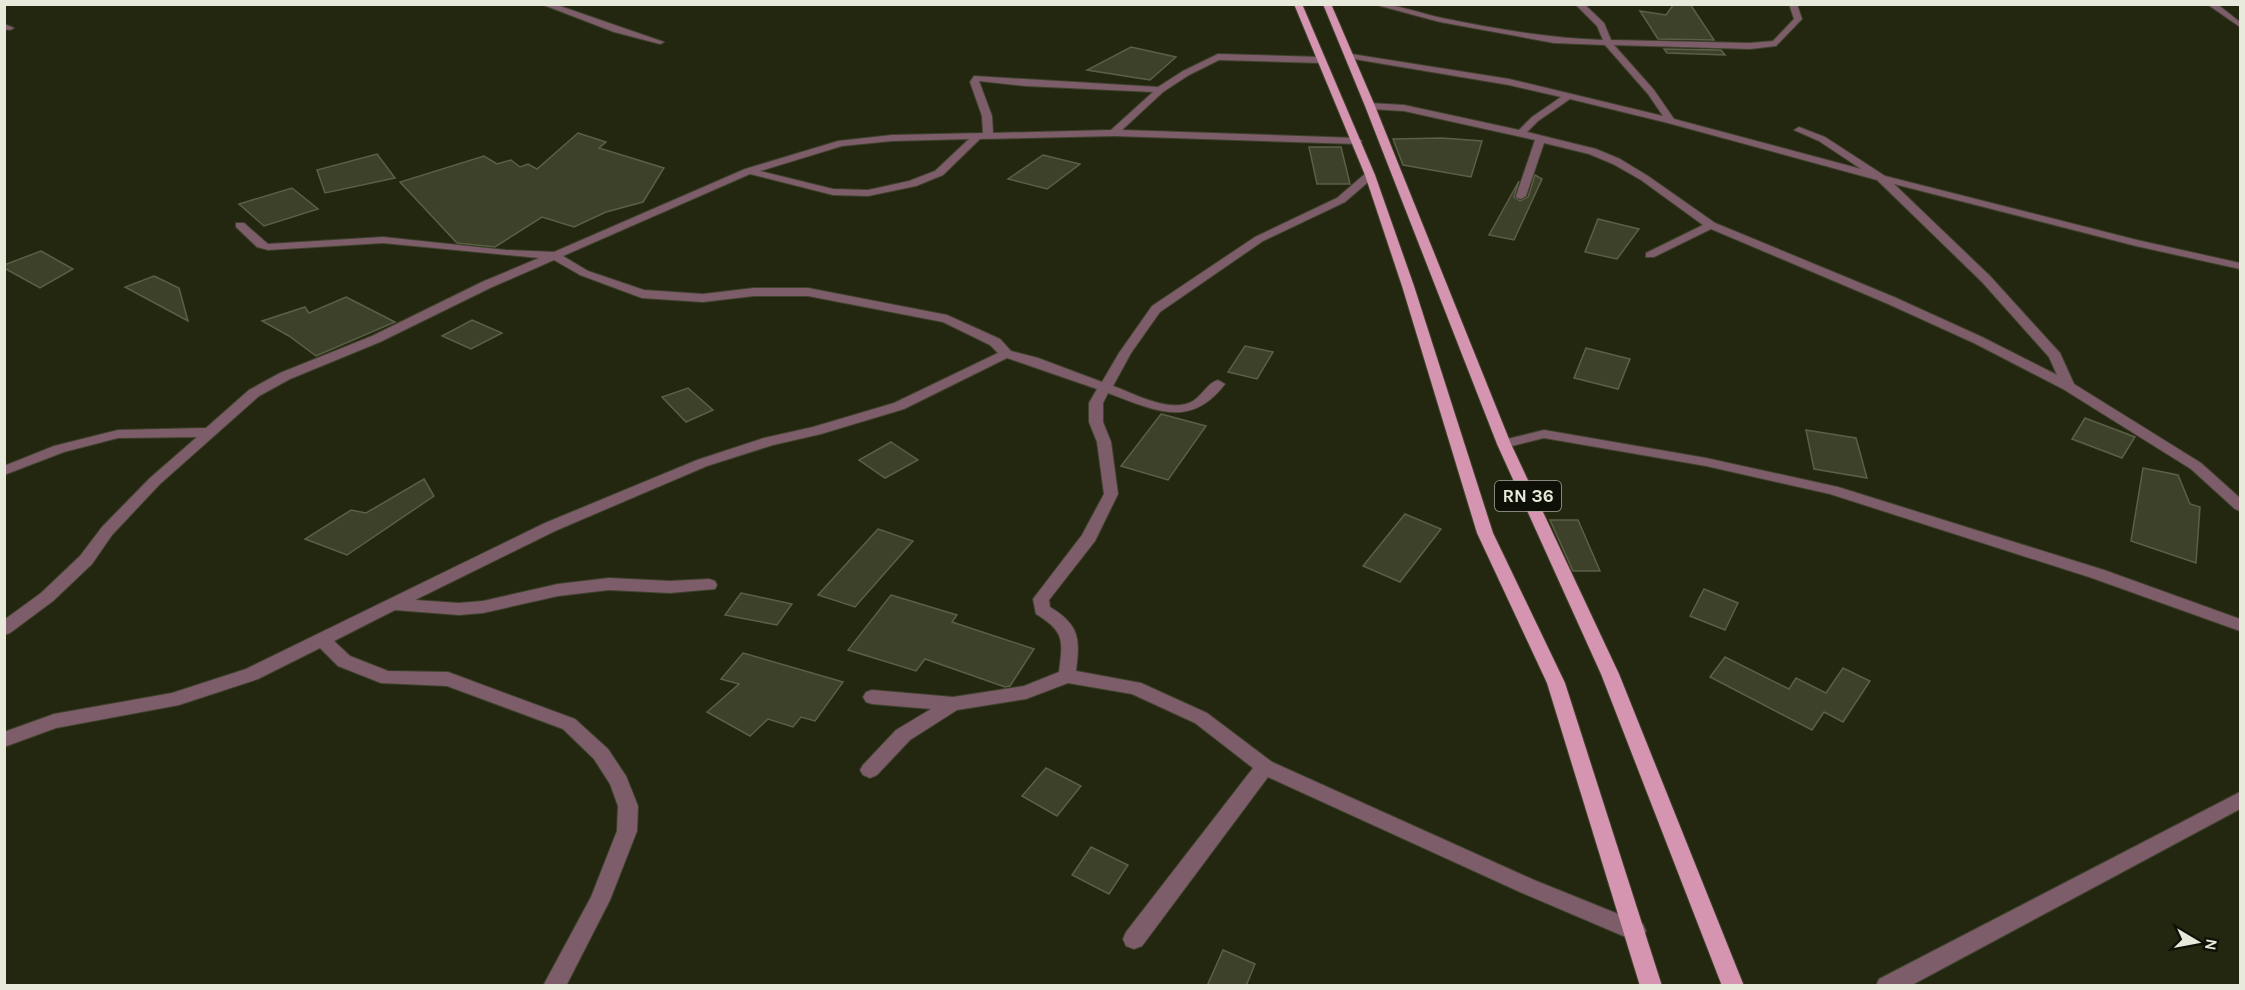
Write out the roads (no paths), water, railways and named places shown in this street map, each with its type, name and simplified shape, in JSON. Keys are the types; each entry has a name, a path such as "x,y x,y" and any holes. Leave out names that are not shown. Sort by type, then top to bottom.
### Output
{"main road":[{"name":"RN 36","path":"1298,4 1370,176 1408,286 1485,533 1556,683 1651,986"},
{"name":"RN 36","path":"1327,4 1370,106 1504,444 1610,674 1733,986"}],"street":[{"path":"545,4 598,23 627,38 660,42"},
{"path":"1377,4 1440,20 1531,38 1608,44 1766,46 1776,43 1798,19 1793,4"},
{"path":"1579,4 1601,25 1608,44 1651,92 1671,121"},
{"path":"2211,4 2241,25"},
{"path":"1348,55 1509,82 1567,98 1671,121 1881,178 2136,243 2241,266"},
{"path":"1114,133 1160,90 1186,73 1218,57 1321,60"},
{"path":"749,171 833,192 868,193 894,189 932,177 983,135 987,116 974,82 977,78 1160,90"},
{"path":"1521,133 1535,119 1567,98"},
{"path":"1370,106 1404,108 1521,133 1540,140 1580,148 1618,162 1711,225 1890,300 1978,340 2068,386 2196,466 2241,506"},
{"path":"1798,130 1822,140 1881,178 1986,279 2055,356 2068,386"},
{"path":"4,629 55,590 86,560 107,531 155,481 254,393 285,376 376,339 486,285 664,210 749,171 841,143 892,138 1114,133 1357,141"},
{"path":"1521,196 1540,140"},
{"path":"1067,676 1071,640 1066,627 1042,610 1041,599 1089,537 1111,494 1104,442 1096,422 1096,403 1125,353 1156,309 1259,238 1341,200 1370,176"},
{"path":"240,225 261,245 268,247 383,240 506,253 554,255 584,273 642,294 703,298 754,291 808,292 947,319 995,342 1006,354 1034,361 1151,404 1172,409 1186,409 1200,403 1218,384"},
{"path":"1650,255 1711,225"},
{"path":"4,740 54,721 173,700 252,674 323,641 550,527 702,463 769,441 816,431 899,406 1006,354"},
{"path":"4,471 59,449 118,434 210,432"},
{"path":"1504,444 1544,434 1707,462 1833,490 2098,574 2241,625"},
{"path":"394,605 459,609 483,607 558,590 609,584 709,585"},
{"path":"323,641 345,661 387,678 448,679 569,724 601,754 619,781 628,806 627,831 600,900 554,986"},
{"path":"872,697 953,704 1026,693 1067,676 1135,688 1202,718 1265,766 1527,886 1635,931"},
{"path":"870,770 903,735 953,704"},
{"path":"1134,939 1265,766"},
{"path":"1887,986 2241,800"}]}
